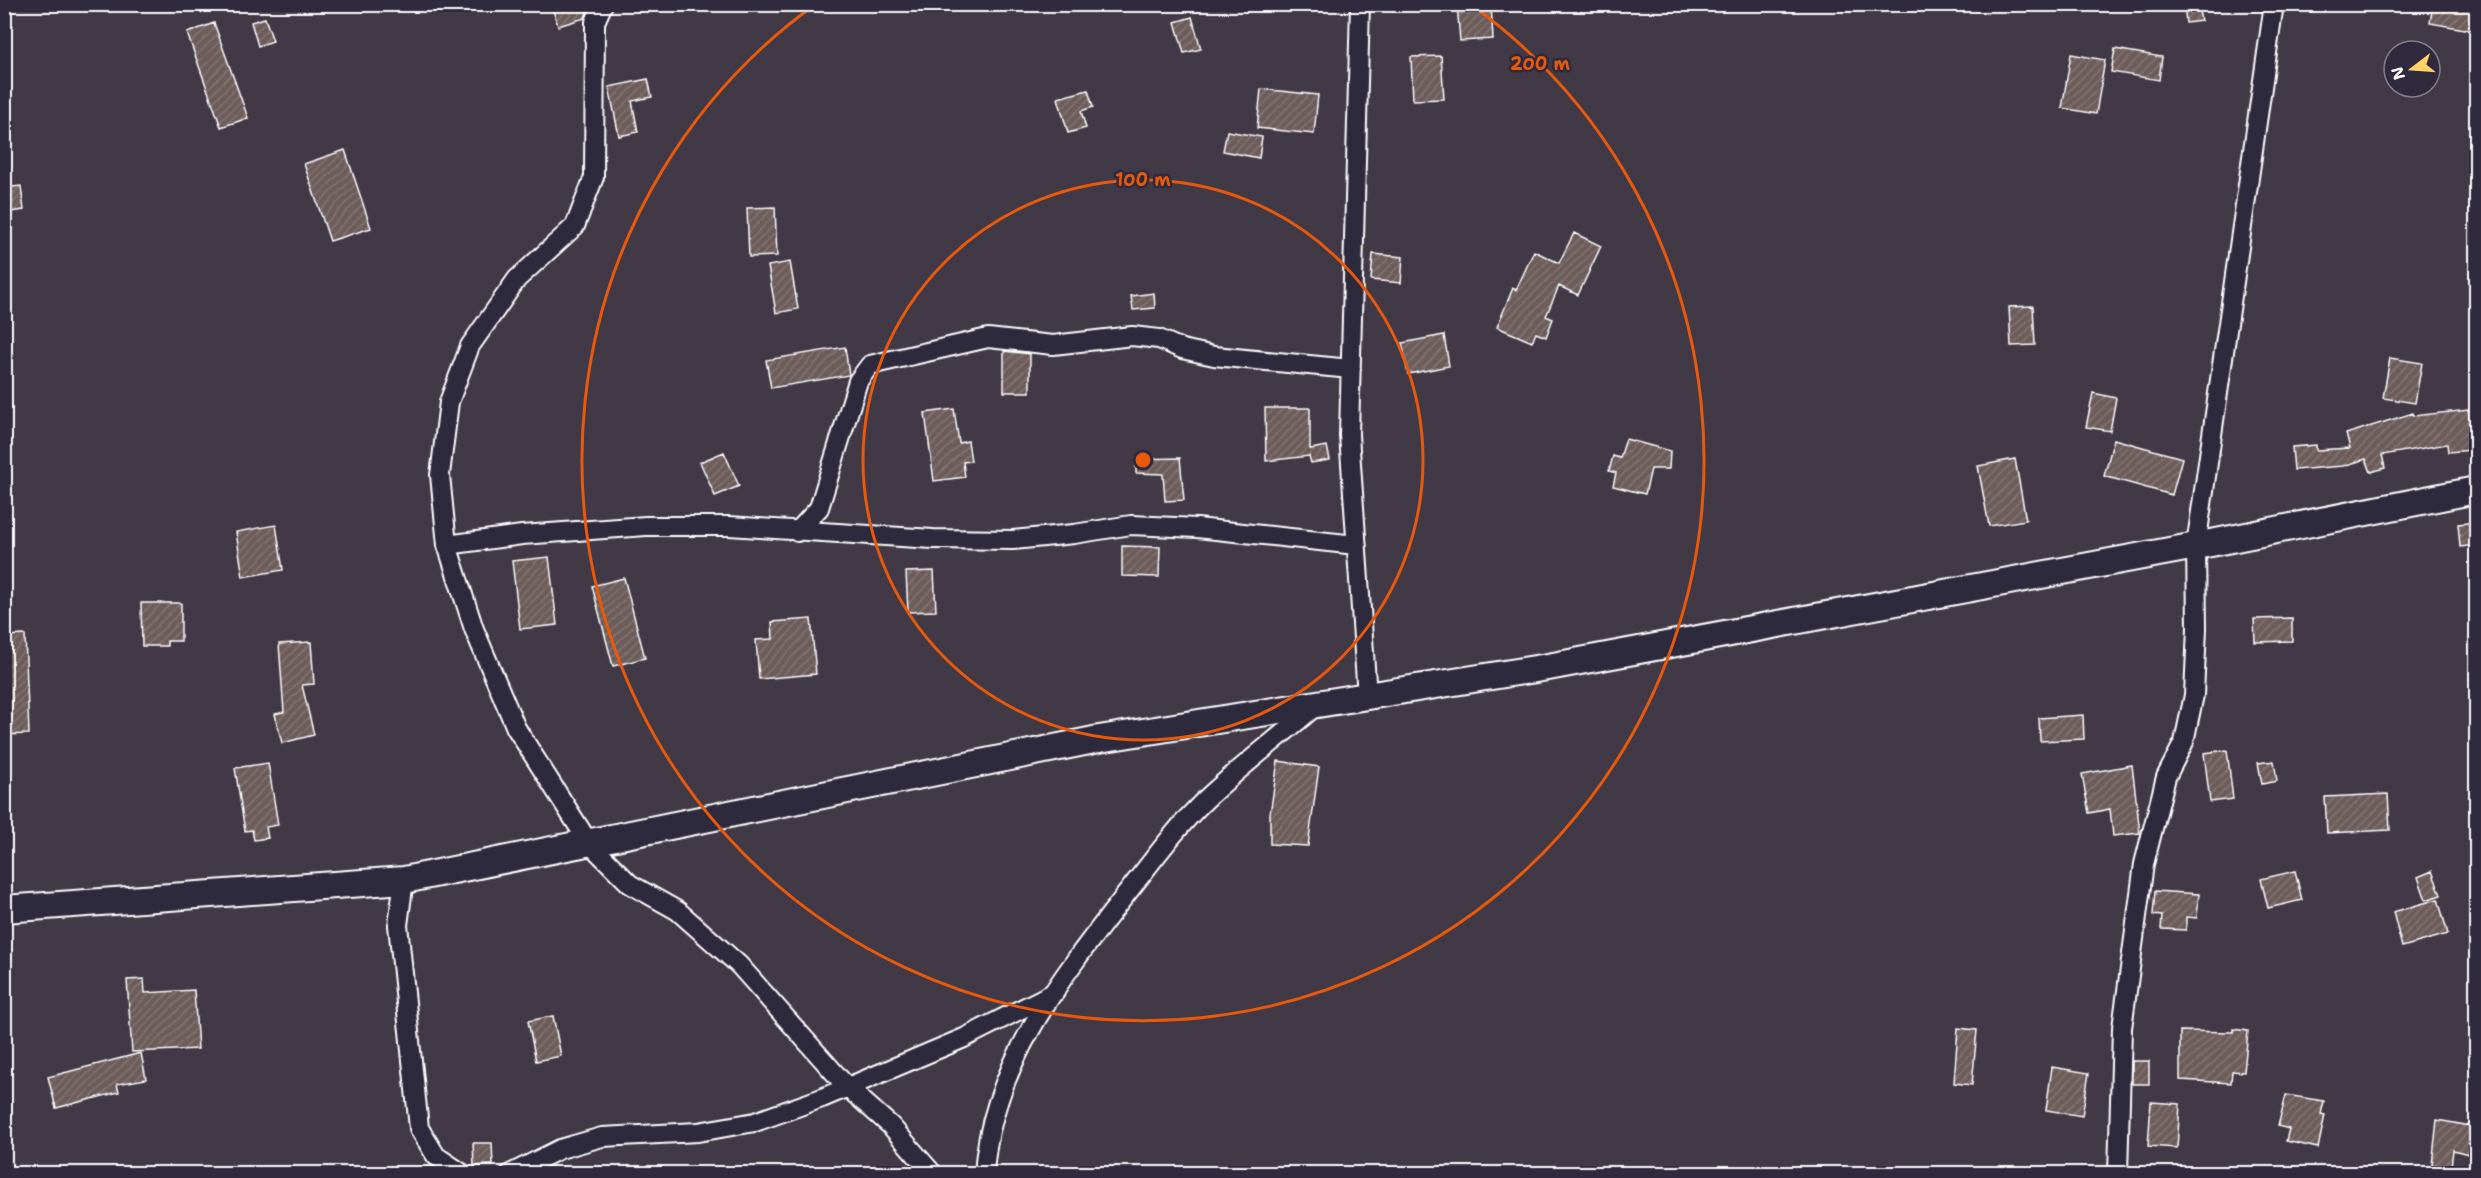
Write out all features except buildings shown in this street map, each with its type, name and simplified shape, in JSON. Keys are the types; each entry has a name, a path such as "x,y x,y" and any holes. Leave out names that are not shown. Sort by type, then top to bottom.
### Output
{"main road":[{"path":"4,909 404,880 1099,739 1548,667 2196,546 2476,490"}],"street":[{"path":"603,4 595,22 594,177 575,226 517,279 470,346 449,402 440,475 447,545 474,629 516,728 589,843 630,884 678,911 739,965 847,1087 891,1126 933,1173"},
{"path":"1360,4 1349,435 1366,696"},
{"path":"2118,1173 2122,1028 2144,864 2166,777 2184,742 2194,695 2197,628 2196,546 2274,4"},
{"path":"797,532 819,508 858,381 870,365 893,358 988,338 1053,345 1132,336 1160,339 1182,349 1214,356 1351,369"},
{"path":"447,545 522,535 646,526 729,526 933,539 1013,540 1131,525 1197,528 1356,545"},
{"path":"984,1173 990,1128 1004,1083 1073,962 1166,843 1206,800 1318,704"},
{"path":"404,880 398,925 419,1128 436,1156 462,1173"},
{"path":"510,1173 560,1149 602,1137 698,1131 755,1122 847,1087 964,1038 1055,992"}]}
